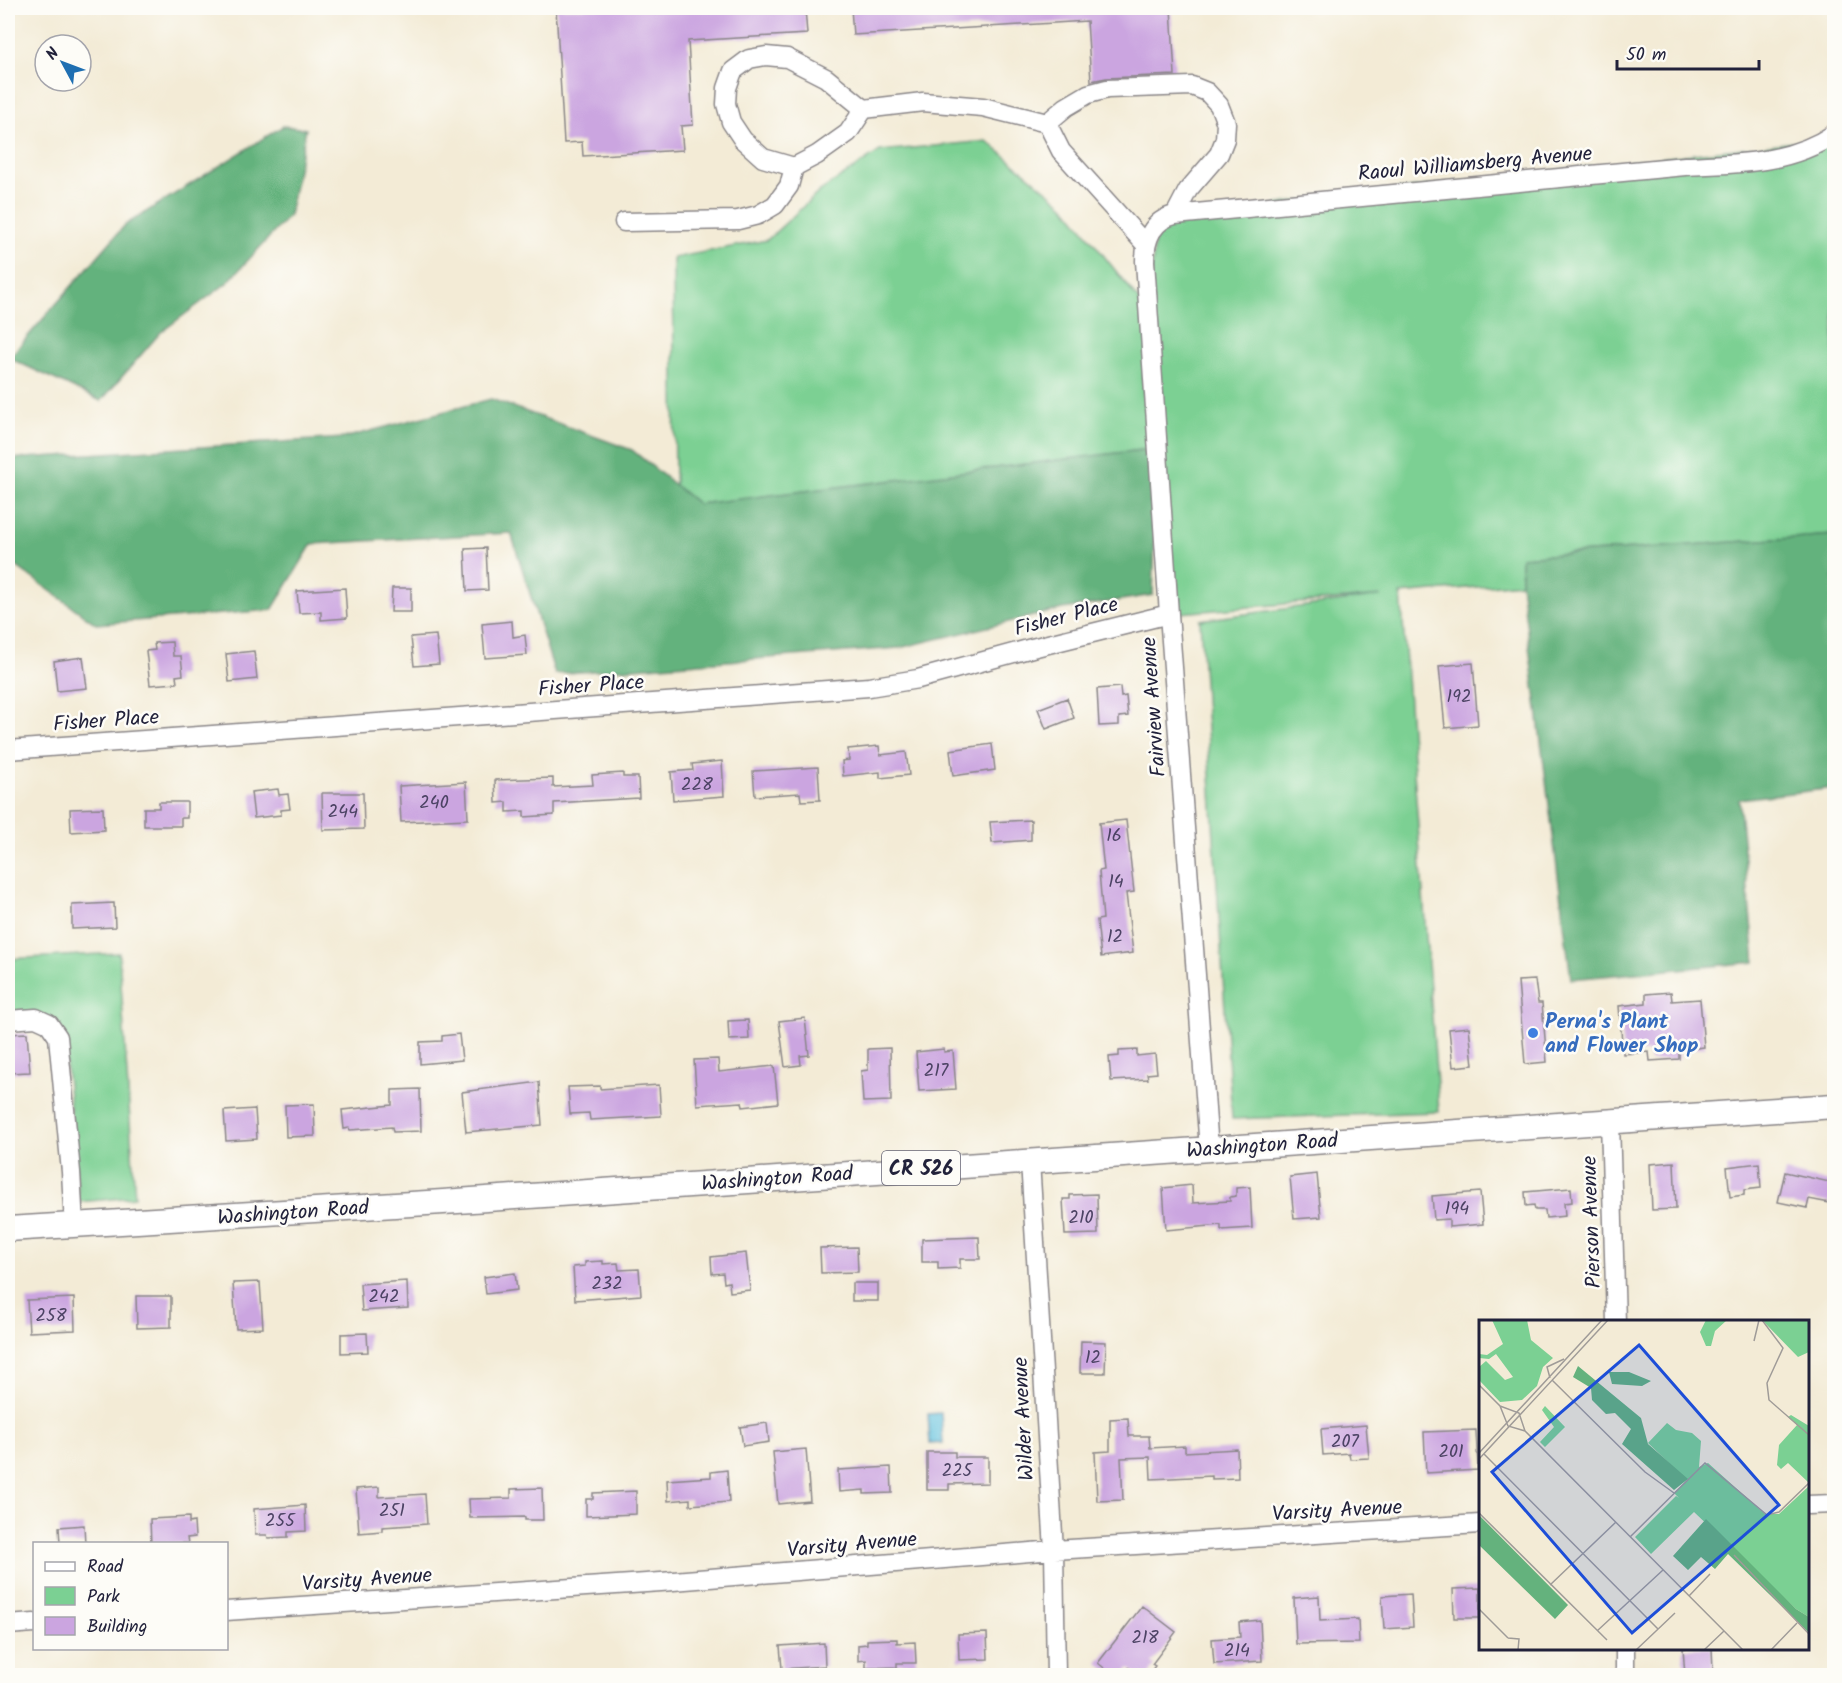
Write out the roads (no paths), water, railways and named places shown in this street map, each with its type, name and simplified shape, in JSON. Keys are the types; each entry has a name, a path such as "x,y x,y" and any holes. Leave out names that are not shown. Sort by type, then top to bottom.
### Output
{"main road":[{"name":"Washington Road","path":"8,1229 454,1201 1834,1106"}],"street":[{"path":"864,109 848,133 817,155 794,167 763,158 743,140 731,122 726,104 726,88 733,71 749,59 766,56 787,58 826,78 864,109 923,102 983,107 1047,123 1061,151 1146,253"},
{"path":"1047,123 1066,107 1088,94 1107,89 1192,86 1207,92 1219,105 1226,123 1225,139 1219,154 1188,190 1175,215"},
{"name":"Raoul Williamsberg Avenue","path":"1146,253 1155,225 1166,216 1673,167 1759,161 1798,152 1834,134"},
{"path":"624,222 738,220 758,215 775,205 789,186 794,167"},
{"name":"Fairview Avenue","path":"1146,253 1169,614 1209,1149"},
{"name":"Fisher Place","path":"8,750 869,687 918,679 1169,614"},
{"path":"8,1020 36,1018 49,1024 58,1037 74,1226"},
{"name":"Pierson Avenue","path":"1611,1121 1616,1320"},
{"name":"Wilder Avenue","path":"1030,1161 1054,1550 1056,1676"},
{"path":"1809,1505 1834,1504"},
{"name":"Varsity Avenue","path":"228,1611 650,1582 1054,1550 1479,1524"},
{"path":"8,1625 33,1623"},
{"path":"1625,1650 1625,1676"}],"water":[{"path":"941,1413 943,1443 930,1444 928,1414"}],"place":[{"name":"Perna's Plant and Flower Shop","path":"1533,1033"}]}
